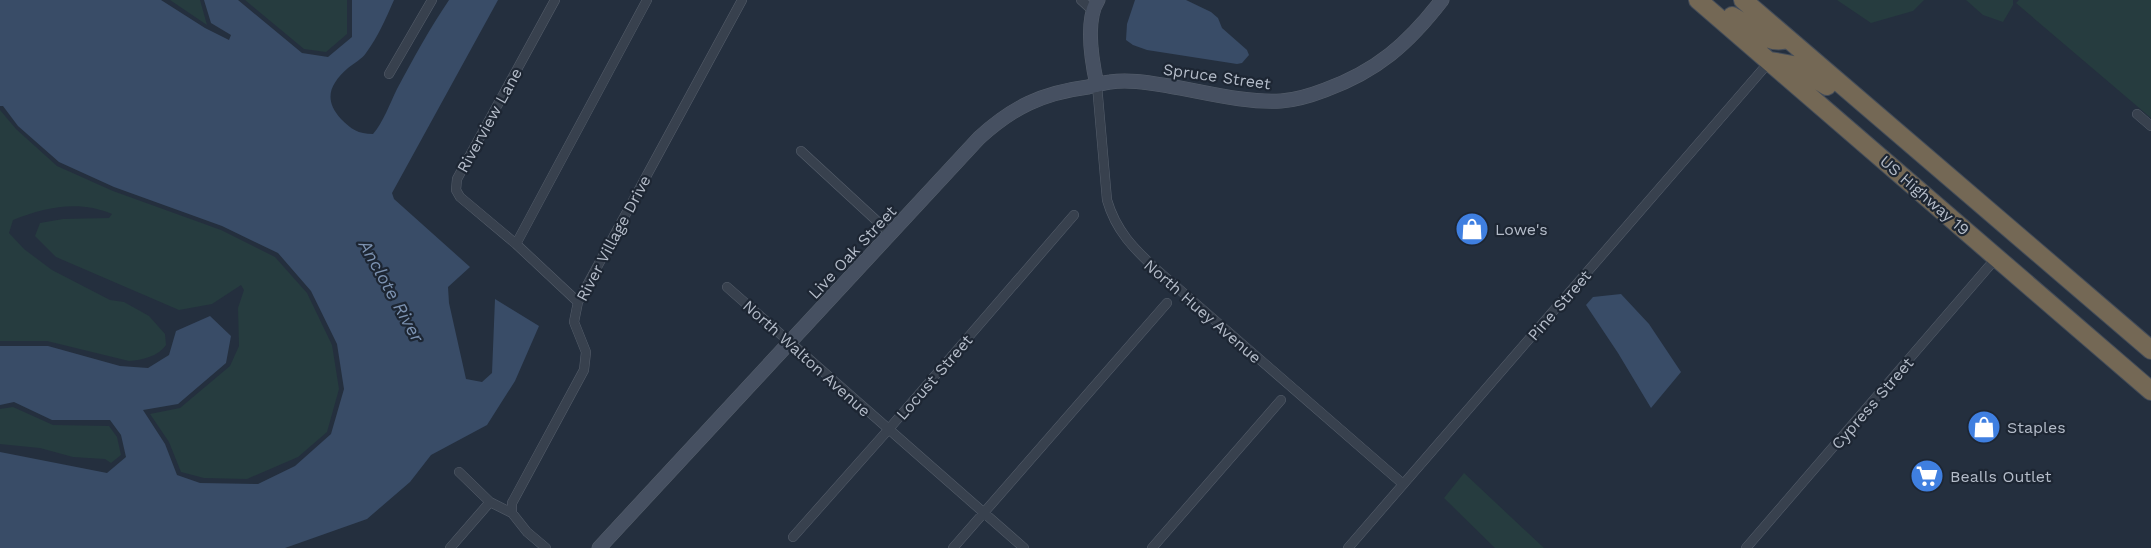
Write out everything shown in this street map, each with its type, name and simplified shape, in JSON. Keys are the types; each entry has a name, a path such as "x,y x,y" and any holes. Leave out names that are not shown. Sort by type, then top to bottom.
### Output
{"highway":[{"name":"US Highway 19","path":"1698,0 2151,390"},
{"path":"1698,0 1737,19 1763,38 1780,42 1788,39"},
{"name":"US Highway 19","path":"1743,0 2151,350"},
{"path":"1770,61 1783,62 1802,69 1889,126"}],"street":[{"path":"389,74 432,0"},
{"name":"Riverview Lane","path":"555,0 457,179 456,190 460,197 516,244 578,302"},
{"path":"516,244 648,0"},
{"name":"River Village Drive","path":"512,513 512,503 576,387 586,364 586,352 574,322 578,302 742,0"},
{"path":"1081,0 1095,5 1092,51 1097,85"},
{"name":"Spruce Street","path":"1097,85 1121,81 1258,99 1281,101 1300,98 1353,79 1382,62 1401,46 1442,0"},
{"name":"Pine Street","path":"1348,548 1770,61"},
{"name":"Live Oak Street","path":"599,548 979,138 1010,113 1035,99 1054,92 1097,85"},
{"name":"North Huey Avenue","path":"1097,85 1107,200 1112,216 1123,236 1157,270 1403,484"},
{"path":"2137,114 2151,126"},
{"path":"801,151 891,234"},
{"name":"Locust Street","path":"793,537 1074,215"},
{"name":"Cypress Street","path":"1746,548 1997,257"},
{"name":"North Walton Avenue","path":"727,287 1024,548"},
{"path":"953,548 1167,303"},
{"path":"1152,548 1281,400"},
{"path":"459,472 490,502 512,513 527,532 546,548"},
{"path":"450,548 490,502"}],"green space":[{"path":"170,0 200,0 207,25"},
{"path":"245,0 347,0 347,34 326,52 304,49"},
{"path":"1837,0 1924,0 1913,11 1871,23"},
{"path":"1966,0 2013,0 2013,5 2003,22 1983,15"},
{"path":"2019,0 2151,0 2151,118 2016,3"},
{"path":"0,110 16,129 57,166 113,191 221,230 275,257 307,293 332,345 339,389 327,432 298,457 247,479 204,478 181,472 169,442 150,414 180,408 230,366 239,346 238,308 244,290 241,285 212,304 179,310 56,257 35,236 40,223 63,219 109,218 112,214 100,210 75,206 38,212 13,220 9,233 24,249 52,270 110,300 124,302 149,316 165,334 166,345 163,349 150,357 129,361 47,341 0,341"},
{"path":"13,407 53,425 109,426 117,437 121,455 111,463 105,459 73,457 40,448 0,444 0,409"},
{"path":"1464,473 1544,548 1495,548 1444,498"}],"water":[{"name":"Anclote River","path":"0,0 161,0 205,28 229,40 231,35 211,23 204,0 238,0 302,53 328,57 352,37 352,0 394,0 370,47 342,74 331,92 335,112 348,126 363,133 373,134 449,0 498,0 392,193 394,199 470,267 448,287 449,303 466,379 482,382 492,373 495,299 539,326 515,381 487,425 431,455 410,482 367,519 285,548 0,548 0,452 107,473 126,457 121,435 110,420 52,420 14,402 0,405 0,346 48,346 120,366 148,368 169,355 176,331 210,316 231,336 226,363 178,404 143,410 165,444 177,475 200,483 258,484 295,466 331,434 344,389 337,344 311,291 278,253 222,226 114,187 59,162 18,126 3,106 0,106"},
{"path":"1135,0 1186,0 1211,12 1218,18 1222,28 1247,50 1249,55 1242,63 1237,64 1147,50 1133,45 1126,40 1127,24"},
{"path":"1621,294 1649,324 1681,372 1651,408 1586,305 1593,297"}],"place":[{"name":"Lowe's","path":"1472,229"},
{"name":"Staples","path":"1984,427"},
{"name":"Bealls Outlet","path":"1927,476"}]}
